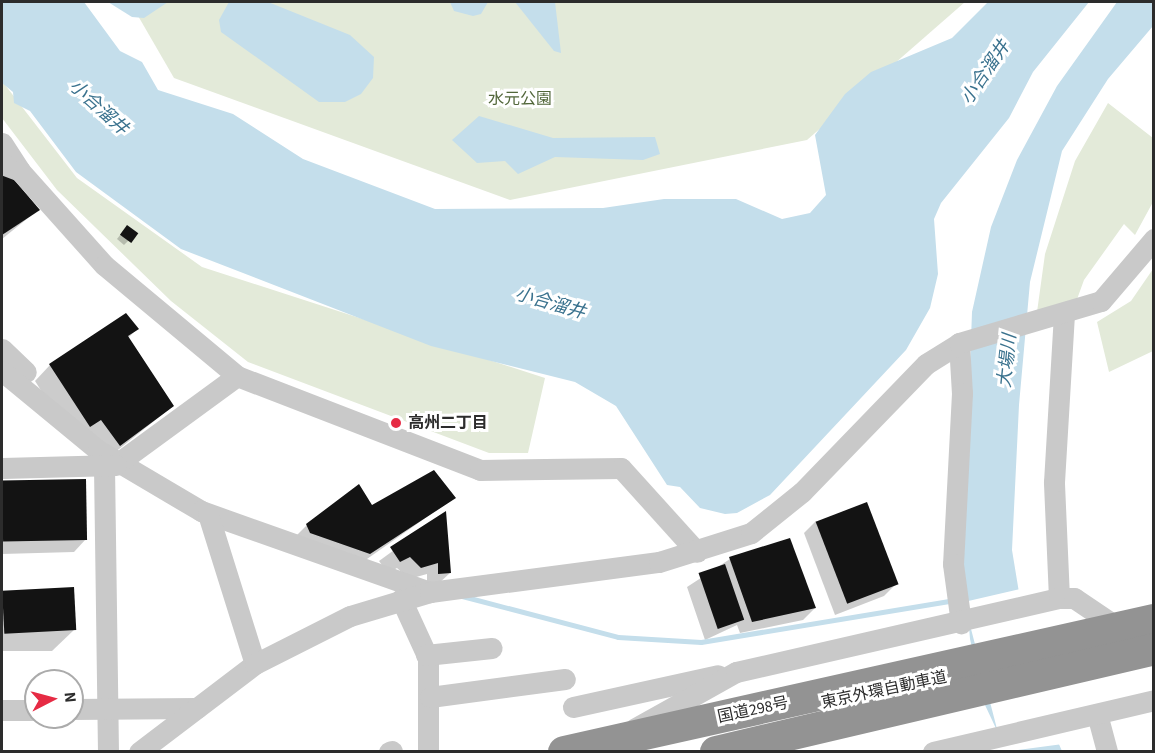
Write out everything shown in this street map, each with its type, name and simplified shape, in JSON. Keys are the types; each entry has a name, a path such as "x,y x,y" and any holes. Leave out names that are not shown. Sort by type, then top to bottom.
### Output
{"highway":[{"name":"国道298号","path":"564,752 615,746 1154,620"},
{"name":"東京外環自動車道","path":"615,746 1154,630"},
{"name":"東京外環自動車道","path":"716,752 1154,649"},
{"path":"750,752 1154,660"}],"street":[{"path":"2,143 11,168 104,265 237,376 480,470 621,468 630,472 697,552"},
{"path":"139,752 255,664 323,626 401,599 430,592 697,552 774,519 899,388 963,342 1054,318 1113,292 1152,246"},
{"path":"1054,318 1054,482 1059,598"},
{"path":"961,623 953,564 963,342"},
{"path":"2,349 26,372"},
{"path":"2,371 114,464 208,514 430,592"},
{"path":"2,468 114,464 237,376"},
{"path":"108,752 106,709 114,464"},
{"path":"208,514 255,664"},
{"path":"573,707 961,623 1059,598 1074,598 1120,629"},
{"path":"401,599 426,655 430,697 428,752"},
{"path":"426,655 492,648"},
{"path":"615,746 736,672"},
{"path":"430,697 565,679"},
{"path":"933,752 992,745 1089,716 1154,700"},
{"path":"84,709 197,708"},
{"path":"2,710 24,710"},
{"path":"1089,716 1107,752"}],"green space":[{"name":"水元公園","path":"130,2 965,2 807,140 510,200 174,78"},
{"path":"2,81 77,178 202,267 545,378 528,453 489,453 248,362 171,301 57,190 2,118"},
{"path":"1108,103 1153,138 1153,202 1135,235 1124,224 1084,280 1076,302 1037,312 1045,254 1075,161"},
{"path":"1153,269 1153,351 1109,372 1097,322 1131,301"}],"water":[{"name":"小合溜井","path":"2,2 84,2 120,51 142,62 158,90 233,114 303,159 435,209 603,208 664,199 736,199 782,219 810,213 826,195 815,135 845,94 871,72 952,38 988,2 1089,2 1033,72 1009,118 941,203 934,219 938,274 930,308 906,350 770,495 737,513 725,514 700,508 680,487 667,485 616,406 575,382 431,346 181,249 76,172 30,111 14,103 13,92 2,83"},
{"path":"108,2 168,2 144,18 132,17"},
{"path":"229,2 268,2 350,35 374,57 373,78 361,94 345,102 319,102 221,32 219,20"},
{"path":"450,2 488,2 481,14 473,16 454,11"},
{"path":"515,2 555,2 561,53 554,51"},
{"name":"大場川","path":"1117,2 1153,2 1153,26 1108,79 1062,151 1030,282 1019,405 1012,550 1035,690 1062,751 1007,752 985,705 970,639 963,558 972,312 991,227 1017,160 1057,86"},
{"path":"479,116 553,138 655,137 660,154 643,160 555,157 518,174 505,161 477,163 452,140"}],"pier":[{"path":"1020,589 1038,689 1063,744 1003,752 964,602"}],"building":[{"path":"2,174 11,176 40,210 2,235"},
{"path":"127,225 138,233 131,243 120,235"},
{"path":"126,313 139,329 128,336 174,406 120,446 101,420 90,427 49,364"},
{"path":"434,470 456,498 370,554 310,533 306,524 359,484 372,505"},
{"path":"86,479 87,540 3,541 2,480"},
{"path":"867,502 899,584 847,604 816,522"},
{"path":"446,511 451,573 438,574 438,563 421,568 410,557 400,562 390,547"},
{"path":"790,538 816,608 752,622 729,557"},
{"path":"725,564 744,620 718,629 699,573"},
{"path":"74,587 76,630 4,634 2,591"}],"waterway":[{"path":"462,596 618,637 701,642 954,600"}],"place":[{"name":"高州二丁目","path":"396,423"}]}
